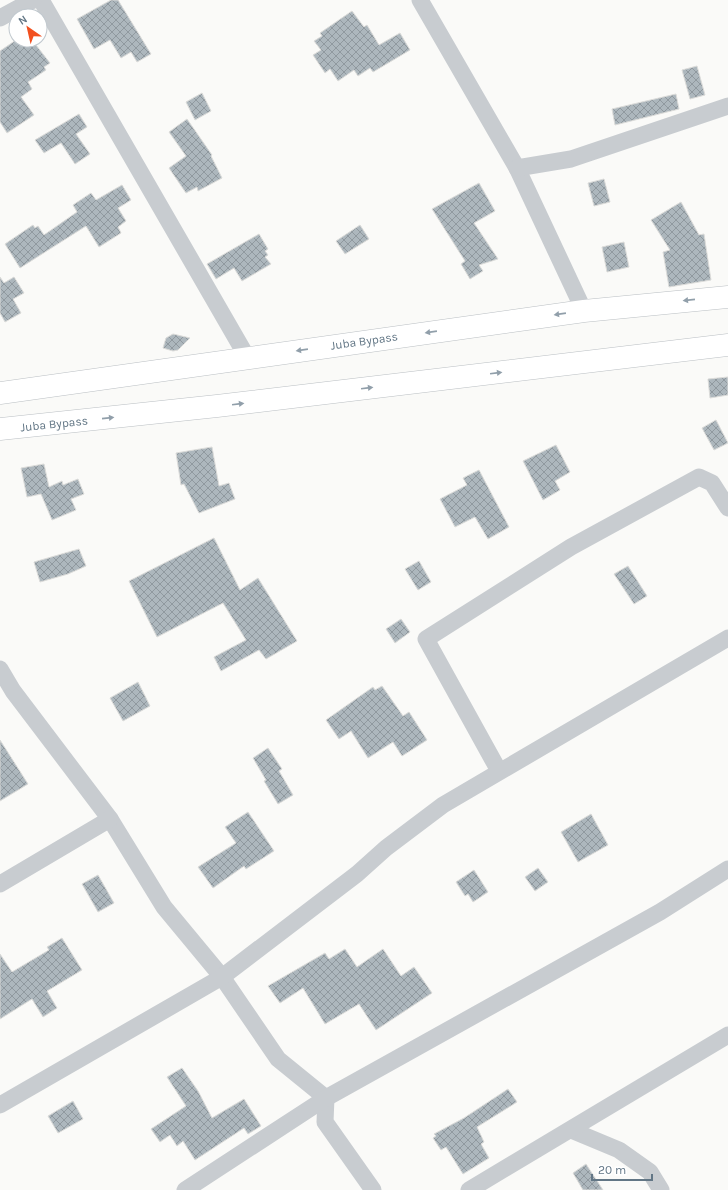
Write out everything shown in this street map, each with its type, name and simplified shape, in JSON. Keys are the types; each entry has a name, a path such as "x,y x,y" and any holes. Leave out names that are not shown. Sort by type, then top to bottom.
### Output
{"main road":[{"name":"Juba Bypass","path":"0,393 247,357 584,311 728,296"},
{"name":"Juba Bypass","path":"0,429 216,406 728,345"}],"street":[{"path":"0,18 33,0"},
{"path":"41,0 247,357"},
{"path":"420,0 517,168 584,311"},
{"path":"517,168 570,159 728,106"},
{"path":"499,771 426,639 571,547 699,477 712,484 728,508"},
{"path":"0,1105 222,977 357,874 386,848 443,805 728,638"},
{"path":"0,669 7,695 110,819 164,907 222,977 278,1059 326,1098"},
{"path":"0,884 110,819"},
{"path":"185,1190 326,1098 660,912 728,868"},
{"path":"469,1190 728,1035"},
{"path":"326,1098 325,1122 374,1190"},
{"path":"571,1130 620,1150 650,1172 661,1190"}],"building":[{"path":"111,0 118,0 151,54 137,62 131,52 121,58 110,40 94,49 77,19"},
{"path":"352,11 364,27 367,25 379,45 400,33 410,50 373,72 370,68 358,76 354,70 338,81 330,69 325,73 313,55 321,50 314,41 322,36 320,33"},
{"path":"8,46 8,48 38,48 50,63 44,67 46,70 28,82 32,89 21,97 34,115 7,133 0,122 0,51"},
{"path":"697,66 705,95 690,99 682,70"},
{"path":"202,93 211,111 195,120 186,102"},
{"path":"676,94 679,109 615,125 612,109"},
{"path":"79,114 87,127 76,134 90,154 75,164 61,143 44,153 35,140"},
{"path":"187,119 212,155 211,156 222,178 198,191 197,187 186,193 169,168 186,156 169,132"},
{"path":"604,179 610,202 594,206 588,183"},
{"path":"479,183 495,211 474,223 498,259 479,265 483,271 470,279 461,264 465,261 432,209"},
{"path":"122,185 131,200 118,208 126,221 118,227 121,233 99,247 86,226 20,268 5,244 33,225 35,228 38,226 44,235 77,212 73,205 91,193 96,200"},
{"path":"681,202 699,235 704,234 711,280 669,287 663,252 670,250 651,220"},
{"path":"360,225 369,239 345,254 336,241"},
{"path":"259,234 268,249 265,251 268,255 265,257 271,264 242,281 234,268 216,279 207,264"},
{"path":"624,242 629,267 607,272 602,247"},
{"path":"0,277 4,283 14,277 24,293 13,299 21,313 5,322 0,313"},
{"path":"173,334 190,338 178,350 173,351 163,348 166,338"},
{"path":"728,377 728,395 710,398 708,379"},
{"path":"716,420 728,443 714,450 702,428"},
{"path":"556,445 570,472 555,481 560,490 543,500 523,461"},
{"path":"212,447 219,486 229,483 235,499 199,513 184,484 181,485 176,453"},
{"path":"44,464 49,487 62,481 63,485 78,479 84,494 71,499 76,510 52,520 41,494 27,497 21,468"},
{"path":"479,470 509,527 488,539 475,517 455,527 440,499 467,485 463,478"},
{"path":"214,538 240,590 258,578 297,641 266,659 259,650 221,671 214,657 246,640 223,603 157,637 129,581"},
{"path":"79,549 86,566 68,574 40,582 34,562"},
{"path":"419,561 431,582 418,590 405,569"},
{"path":"628,566 647,596 634,604 614,574"},
{"path":"401,619 410,632 395,643 386,629"},
{"path":"138,682 150,706 123,721 110,698"},
{"path":"382,686 403,716 409,712 427,740 402,756 393,742 368,758 351,731 339,739 326,720 373,687 375,690"},
{"path":"0,740 28,784 0,801"},
{"path":"268,748 282,769 279,771 293,795 278,804 264,781 266,780 253,758"},
{"path":"248,812 274,851 246,869 244,866 213,888 198,867 236,843 225,827"},
{"path":"591,814 608,845 578,862 561,832"},
{"path":"538,868 548,882 535,891 525,877"},
{"path":"474,870 488,892 473,902 468,894 465,896 456,882"},
{"path":"98,875 114,903 98,912 82,884"},
{"path":"62,938 82,970 47,991 57,1008 43,1017 32,999 0,1019 0,954 12,972 49,950 47,947"},
{"path":"345,949 357,967 383,949 401,976 414,967 432,993 376,1030 359,1004 325,1024 303,988 280,1003 268,986 325,953 329,959"},
{"path":"182,1068 198,1091 212,1118 244,1099 261,1126 248,1134 244,1128 195,1160 183,1141 177,1146 170,1135 160,1142 151,1129 186,1106 167,1077"},
{"path":"508,1089 517,1102 477,1127 484,1142 481,1144 489,1158 463,1174 446,1147 441,1150 433,1138 436,1136 434,1134 464,1118"},
{"path":"73,1101 83,1119 58,1133 48,1116"},
{"path":"586,1164 603,1190 583,1190 573,1173"}]}
